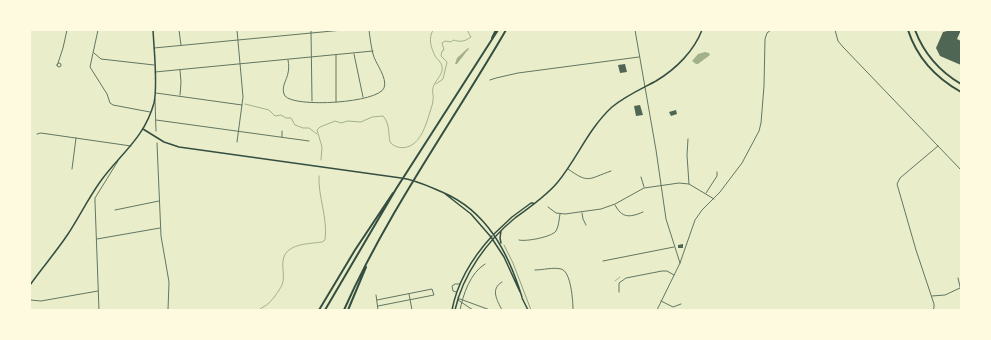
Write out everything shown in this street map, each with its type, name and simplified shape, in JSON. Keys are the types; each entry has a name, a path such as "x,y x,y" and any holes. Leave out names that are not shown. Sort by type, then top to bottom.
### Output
{"highway":[{"path":"319,310 354,250 396,189 479,61 497,30"},
{"path":"346,310 367,262 409,186 506,30"},
{"path":"908,30 916,49 928,67 943,80 961,92"},
{"path":"915,30 923,48 934,63 945,74 961,84"},
{"path":"325,310 396,189"}],"main road":[{"path":"30,285 67,234 106,173 131,146 143,129 155,97 153,30"},
{"path":"453,310 462,286 472,268 493,239 552,189 567,169 591,130 602,117 622,100 663,77 680,63 692,49 702,30"},
{"path":"143,129 164,142 179,147 394,177 421,182 444,192 469,208 496,236 514,272 522,298"},
{"path":"444,192 445,195 467,211 480,223 493,239 506,261 528,310"},
{"path":"453,310 460,284 474,260 491,237 518,212 531,203 534,203"},
{"path":"502,230 500,238 502,247"}],"street":[{"path":"58,63 67,30"},
{"path":"98,30 91,68 107,94 111,105 150,112"},
{"path":"179,30 181,45"},
{"path":"237,30 243,97 237,142"},
{"path":"311,30 312,102"},
{"path":"154,48 343,30"},
{"path":"288,59 289,70 283,87 287,98 291,100 300,102 347,102 379,94 384,85 380,66 374,58 369,30"},
{"path":"635,30 656,150 666,219 680,264"},
{"path":"657,310 660,301 680,264 695,220 714,199 742,163 759,131 764,86 765,39 767,33 771,30"},
{"path":"835,30 838,41 842,47 961,170"},
{"path":"155,72 373,51"},
{"path":"93,52 101,60 154,65"},
{"path":"354,53 363,98"},
{"path":"336,55 336,102"},
{"path":"490,80 518,73 640,57"},
{"path":"180,70 180,96"},
{"path":"155,93 242,105"},
{"path":"155,97 156,131"},
{"path":"156,120 309,141"},
{"path":"282,131 282,138"},
{"path":"37,134 41,133 131,146"},
{"path":"72,169 76,138"},
{"path":"688,139 687,155 689,184"},
{"path":"157,144 160,228 168,282 168,310"},
{"path":"932,310 934,308 932,297 896,184 900,178 938,146"},
{"path":"99,310 95,209 96,197 120,159"},
{"path":"567,169 581,178 587,179 611,171"},
{"path":"705,194 717,176 717,172"},
{"path":"641,177 644,188"},
{"path":"548,207 560,214 602,209 615,204 644,188 679,182 689,184 714,199"},
{"path":"92,194 96,197"},
{"path":"114,210 159,201"},
{"path":"615,204 619,212 625,216 643,212"},
{"path":"582,212 583,220 586,225"},
{"path":"519,240 524,241 553,234 557,228 560,214"},
{"path":"96,240 160,228"},
{"path":"603,261 674,247"},
{"path":"460,310 462,300 475,274 480,267 485,264"},
{"path":"535,270 558,269 566,272 569,280 573,310"},
{"path":"619,292 619,283 626,278 662,271 675,275"},
{"path":"958,278 961,291"},
{"path":"501,310 495,290 502,282"},
{"path":"457,293 453,290 452,286 455,284 460,284"},
{"path":"932,297 945,295 960,288"},
{"path":"376,300 432,289 434,295 378,306"},
{"path":"30,300 38,301 98,291"},
{"path":"408,294 412,310"},
{"path":"376,295 378,310"},
{"path":"457,300 460,298 490,310"},
{"path":"457,300 473,310"},
{"path":"660,301 672,307 681,304"},
{"path":"469,307 470,303"}],"path":[{"path":"502,242 513,263 531,310"}],"shaded area":[{"path":"468,48 469,49 457,64 455,64 457,58"},
{"path":"705,52 709,53 710,55 698,64 692,61 698,54"}],"building":[{"path":"961,30 957,39 961,41 961,65 940,56 936,48 943,32"},
{"path":"625,64 627,72 620,73 618,65"},
{"path":"640,105 643,115 636,116 634,106"},
{"path":"676,110 677,114 671,116 669,112"},
{"path":"683,244 683,248 678,248 678,245"}],"waterway":[{"path":"321,160 322,147 317,130 320,127 335,121 341,123 348,121 361,122 372,117 383,116 388,125 390,142 394,146 402,148 407,147 418,140 427,122 433,103 433,87 441,74 442,69 440,62 435,56 431,46 430,40 433,30"},
{"path":"436,84 443,79 447,62 441,56 442,51 444,50 442,43 445,41 451,42 453,40 464,41 471,37 468,32 469,30"},
{"path":"245,104 269,110 275,116 281,115 286,118 291,118 295,125 303,128 309,128 317,134"},
{"path":"259,310 271,301 282,285 283,261 288,251 304,244 322,242 325,240 326,232 319,176"},
{"path":"615,281 620,277"}]}
